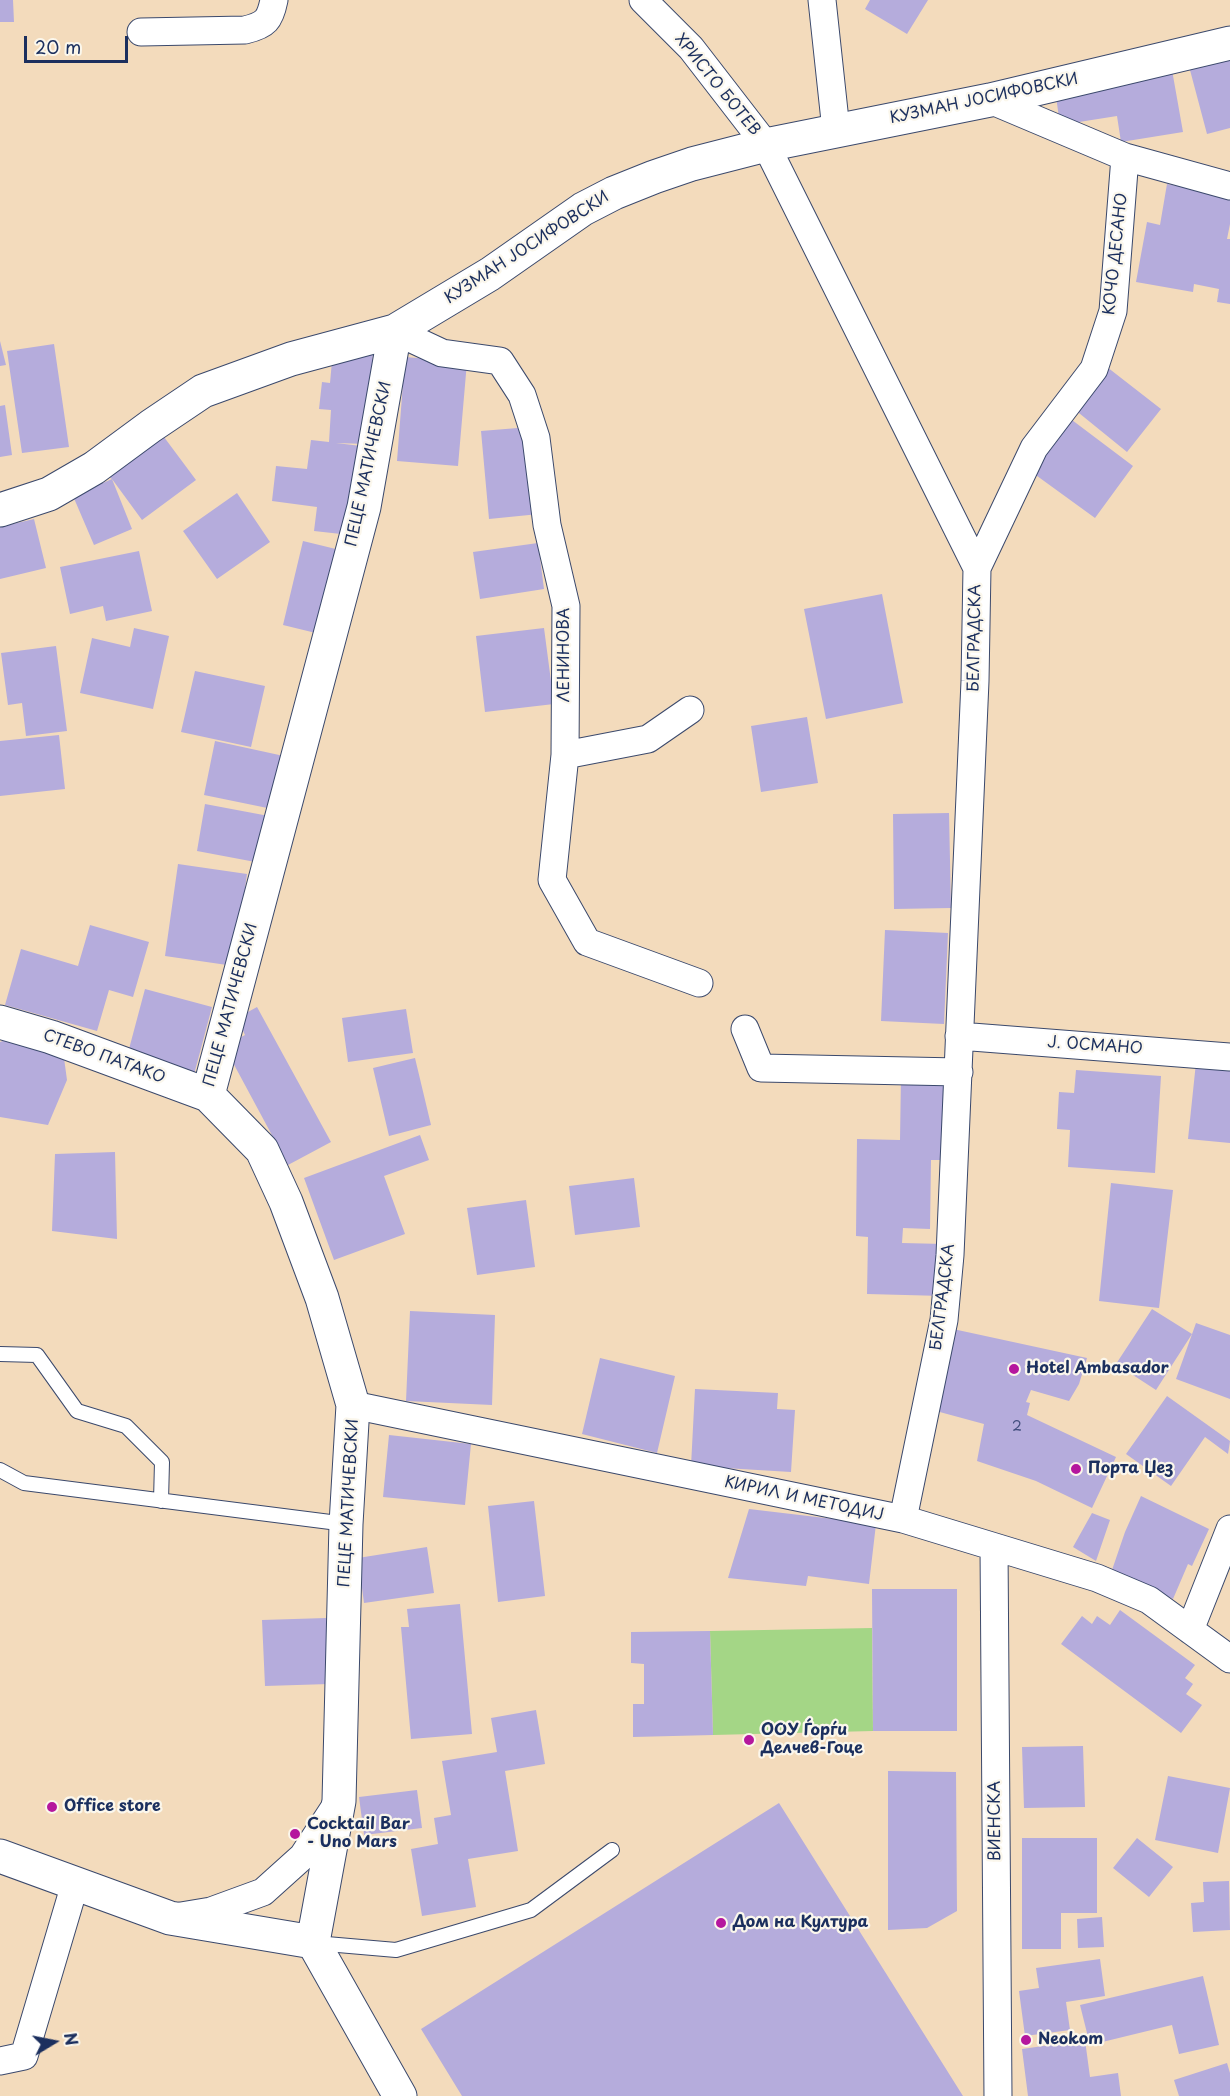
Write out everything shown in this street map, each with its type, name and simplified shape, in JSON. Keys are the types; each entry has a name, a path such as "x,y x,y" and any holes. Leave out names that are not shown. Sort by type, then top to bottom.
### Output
{"street":[{"path":"141,32 245,30 260,27 270,16 274,0"},
{"name":"ХРИСТО БОТЕВ","path":"643,0 691,48 766,145"},
{"path":"822,0 836,130"},
{"name":"КУЗМАН ЈОСИФОВСКИ","path":"0,510 49,494 94,468 203,391 291,359 395,331 490,274 554,228 614,193 692,164 766,145 990,100 1230,43"},
{"path":"990,100 1125,157 1230,186"},
{"name":"БЕЛГРАДСКА","path":"766,145 976,568 975,681 950,1255 944,1320 903,1519"},
{"name":"КОЧО ДЕСАНО","path":"976,568 1034,448 1094,369 1113,311 1125,157"},
{"name":"ЛЕНИНОВА","path":"395,331 442,353 500,361 522,395 536,438 547,525 567,606 565,755 552,880 586,942 699,983"},
{"name":"ПЕЦЕ МАТИЧЕВСКИ","path":"313,1942 339,1801 346,1524 353,1405 322,1298 286,1202 262,1150 208,1095 364,507 395,331"},
{"path":"565,755 648,739 690,710"},
{"name":"СТЕВО ПАТАКО","path":"0,1022 51,1037 208,1095"},
{"path":"745,1029 761,1068 959,1072"},
{"name":"Ј. ОСМАНО","path":"959,1036 1230,1057"},
{"name":"КИРИЛ И МЕТОДИЈ","path":"353,1405 903,1519 1107,1582 1149,1600 1230,1659"},
{"path":"1190,1630 1230,1529"},
{"name":"ВИЕНСКА","path":"994,1547 998,2096"},
{"path":"170,1918 211,1911 263,1892 303,1856 339,1801"},
{"path":"0,1856 170,1918 313,1942 400,2096"},
{"path":"0,2061 24,2056 75,1884"}],"lane":[{"path":"0,1354 37,1355 77,1412 126,1425 162,1462 161,1501"},
{"path":"0,1470 24,1482 346,1524"},
{"path":"313,1942 396,1950 531,1910 612,1850"}],"green space":[{"path":"872,1628 873,1731 713,1735 710,1631"}],"building":[{"path":"0,0 13,0 14,22 0,22"},
{"path":"870,0 928,0 907,34 865,9"},
{"path":"1230,59 1230,128 1207,134 1190,70"},
{"path":"1172,70 1183,132 1121,142 1117,116 1060,125 1055,89"},
{"path":"1167,184 1230,196 1230,224 1227,239 1230,239 1230,304 1217,302 1219,289 1194,284 1193,292 1136,282 1147,222 1160,225"},
{"path":"0,341 6,365 0,366"},
{"path":"54,344 69,447 22,453 7,351"},
{"path":"333,350 373,353 366,444 336,443 361,446 350,535 314,531 317,507 272,501 276,466 307,469 311,440 329,442 331,410 319,409 322,382 330,383"},
{"path":"405,357 467,362 458,466 397,461"},
{"path":"1107,367 1161,409 1127,452 1074,409"},
{"path":"5,405 12,455 0,457 0,406"},
{"path":"1072,420 1133,466 1095,518 1033,473"},
{"path":"530,427 539,514 489,519 481,431"},
{"path":"161,433 196,480 142,520 112,479 106,475"},
{"path":"112,479 132,529 94,545 73,496"},
{"path":"237,493 270,542 217,579 183,531"},
{"path":"34,519 46,568 0,579 0,527"},
{"path":"303,541 344,551 324,635 283,625"},
{"path":"538,543 544,589 480,599 473,552"},
{"path":"139,551 152,611 106,621 103,606 70,614 60,567"},
{"path":"882,594 903,703 826,719 804,609"},
{"path":"134,628 169,636 153,709 80,693 92,638 130,647"},
{"path":"544,628 554,704 485,712 476,636"},
{"path":"56,646 67,731 26,736 22,703 8,705 1,653"},
{"path":"195,671 265,686 251,747 181,732"},
{"path":"807,717 818,783 761,792 751,726"},
{"path":"59,735 65,789 0,796 0,741"},
{"path":"215,741 293,758 282,811 204,795"},
{"path":"205,804 274,817 266,864 197,851"},
{"path":"949,813 951,908 894,909 893,814"},
{"path":"178,864 247,874 234,966 165,956"},
{"path":"90,925 149,942 133,997 109,990 97,1031 5,1005 21,949 78,966"},
{"path":"885,930 948,933 944,1024 881,1021"},
{"path":"145,989 212,1007 192,1082 125,1064"},
{"path":"257,1007 331,1142 288,1165 224,1046 245,1035 237,1018"},
{"path":"406,1009 413,1053 348,1062 342,1018"},
{"path":"17,1036 64,1058 67,1080 48,1125 0,1117 0,1042"},
{"path":"1197,1053 1230,1057 1230,1143 1188,1139"},
{"path":"415,1058 431,1125 389,1136 373,1068"},
{"path":"1076,1070 1161,1076 1155,1173 1068,1167 1070,1130 1057,1129 1059,1092 1074,1093"},
{"path":"901,1076 948,1077 946,1160 931,1160 930,1229 903,1228 902,1243 944,1244 943,1296 867,1294 868,1237 856,1236 857,1139 900,1140"},
{"path":"420,1135 429,1160 384,1176 405,1234 334,1260 304,1178"},
{"path":"115,1152 117,1239 52,1231 55,1154"},
{"path":"634,1178 640,1227 575,1235 569,1186"},
{"path":"1111,1183 1173,1190 1159,1308 1099,1301"},
{"path":"526,1200 535,1267 477,1275 467,1208"},
{"path":"1152,1309 1192,1334 1156,1390 1116,1364"},
{"path":"410,1311 495,1315 492,1405 406,1401"},
{"path":"1196,1323 1230,1335 1230,1399 1176,1379"},
{"path":"953,1329 1087,1358 1079,1384 1069,1401 1031,1390 1026,1402 1030,1403 1027,1415 1116,1457 1092,1508 1036,1481 977,1461 984,1424 936,1411"},
{"path":"600,1358 675,1376 657,1453 582,1434"},
{"path":"695,1389 778,1393 777,1409 795,1410 791,1472 691,1466"},
{"path":"1167,1396 1230,1441 1228,1454 1205,1437 1171,1486 1126,1454"},
{"path":"389,1435 471,1444 465,1505 383,1497"},
{"path":"1141,1496 1209,1529 1192,1566 1188,1564 1173,1599 1112,1570"},
{"path":"534,1501 545,1596 498,1602 488,1506"},
{"path":"749,1509 876,1524 869,1584 808,1576 806,1586 728,1578"},
{"path":"1092,1513 1110,1520 1096,1561 1073,1547"},
{"path":"427,1547 434,1593 364,1603 358,1558"},
{"path":"872,1589 957,1589 957,1731 873,1731"},
{"path":"460,1604 472,1734 411,1739 401,1627 409,1627 407,1609"},
{"path":"1120,1610 1195,1665 1185,1678 1193,1684 1186,1694 1202,1705 1181,1733 1061,1644 1082,1616 1092,1624 1097,1616 1110,1625"},
{"path":"326,1618 329,1684 265,1686 262,1620"},
{"path":"710,1631 713,1735 633,1737 633,1704 644,1704 644,1664 631,1663 631,1632"},
{"path":"536,1710 545,1764 505,1771 518,1851 468,1859 476,1907 422,1916 411,1849 438,1844 434,1818 451,1815 442,1761 497,1752 491,1718"},
{"path":"1083,1746 1085,1807 1024,1808 1022,1747"},
{"path":"888,1771 956,1772 957,1911 927,1928 888,1930"},
{"path":"1168,1776 1230,1788 1218,1853 1155,1840"},
{"path":"417,1790 422,1828 364,1835 359,1797"},
{"name":"Дом на Култура","path":"779,1803 963,2096 462,2096 421,2029"},
{"path":"1022,1838 1097,1838 1097,1913 1061,1913 1061,1949 1022,1949"},
{"path":"1137,1838 1173,1867 1149,1897 1113,1868"},
{"path":"1229,1881 1230,1930 1193,1932 1191,1903 1204,1902 1203,1882"},
{"path":"1102,1917 1104,1947 1078,1948 1077,1919"},
{"path":"1100,1959 1105,1996 1066,2002 1070,2030 1025,2036 1019,1991 1039,1988 1036,1968"},
{"path":"1203,1976 1219,2045 1179,2054 1172,2025 1090,2045 1080,2005"},
{"path":"1085,2040 1090,2077 1118,2073 1121,2096 1028,2096 1022,2049"},
{"path":"1227,2063 1230,2073 1230,2096 1179,2096 1174,2080"}],"place":[{"name":"Hotel Ambasador","path":"1014,1369"},
{"name":"Порта Џез","path":"1076,1469"},
{"name":"ООУ Ѓорѓи Делчев-Гоце","path":"749,1740"},
{"name":"Office store","path":"52,1807"},
{"name":"Cocktail Bar - Uno Mars","path":"295,1834"},
{"name":"Дом на Култура","path":"721,1923"},
{"name":"Neokom","path":"1026,2040"}]}
